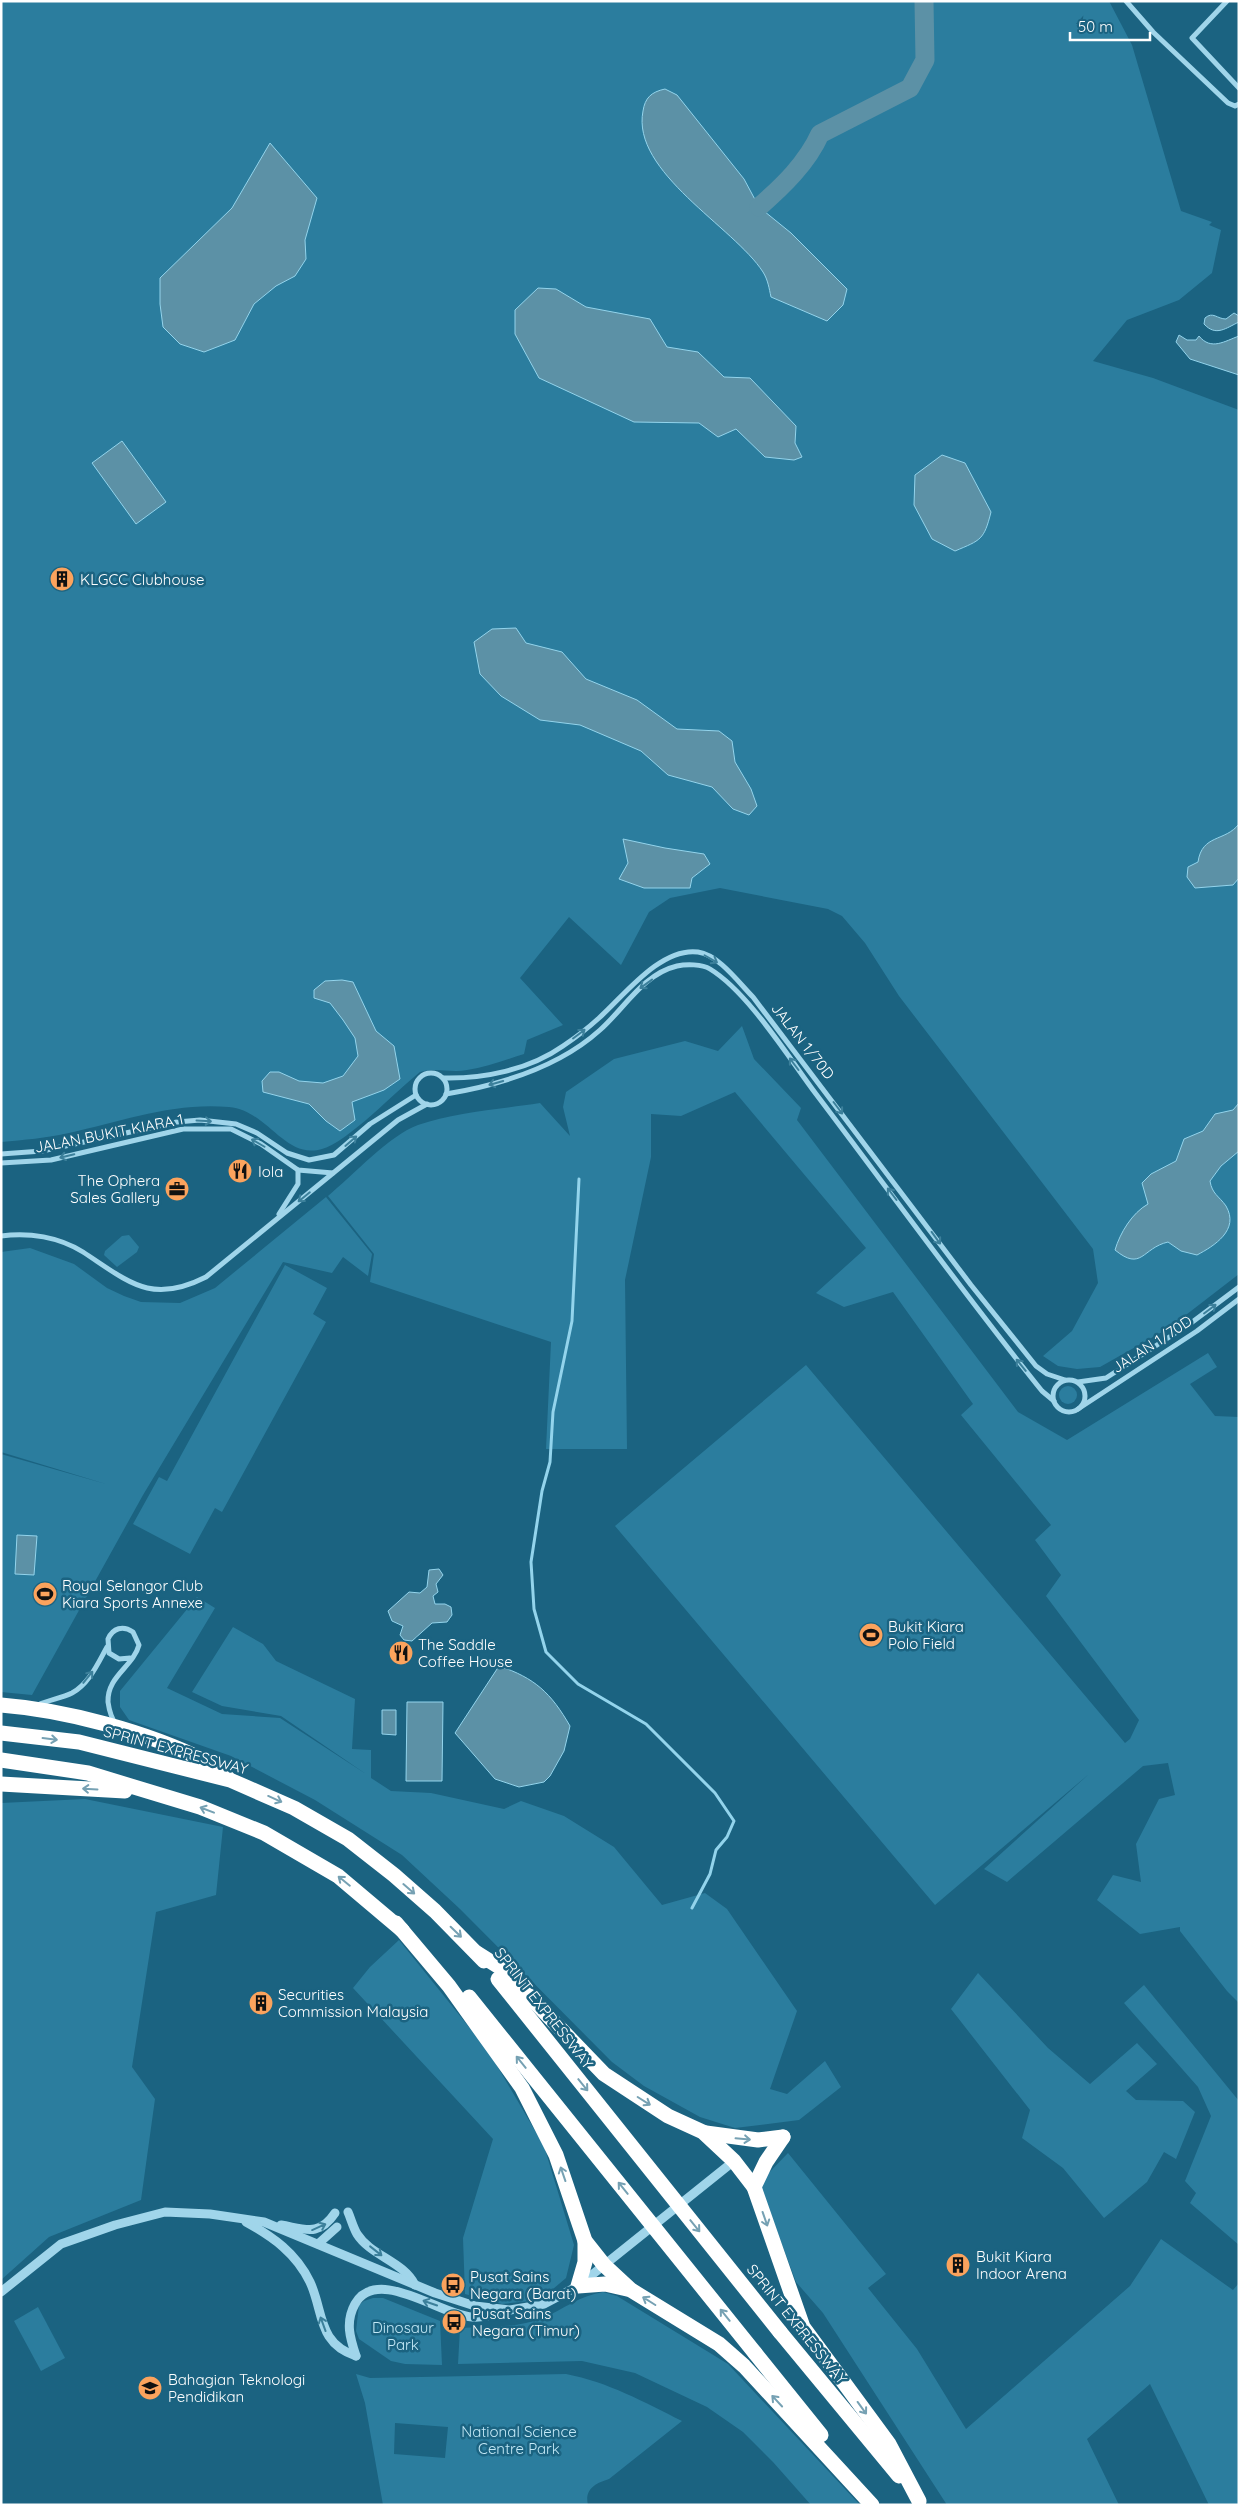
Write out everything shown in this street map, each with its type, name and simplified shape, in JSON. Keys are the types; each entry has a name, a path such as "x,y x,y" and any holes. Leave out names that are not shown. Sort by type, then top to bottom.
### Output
{"highway":[{"path":"1,1705 31,1707 123,1729 207,1762 230,1780"},
{"name":"SPRINT EXPRESSWAY","path":"1,1733 79,1742 230,1780 294,1808 348,1839 401,1881 478,1952 780,2332 920,2503"},
{"path":"1,1760 88,1773 200,1807 264,1833 338,1876 396,1923 469,1997 755,2353 874,2505"},
{"path":"1,1784 115,1790 156,1795"},
{"path":"396,1923 449,1986 497,2050 526,2094 556,2155 585,2241 585,2262 578,2286 606,2284 631,2290"},
{"path":"478,1952 504,1970 604,2074 668,2116 703,2132 758,2140 784,2137 766,2162 754,2187"},
{"path":"703,2132 734,2161 754,2187 803,2327 889,2444 920,2503"},
{"path":"585,2241 604,2265 631,2290 719,2344 744,2366 874,2505"}],"street":[{"path":"1126,1 1152,32 1228,103 1235,106 1239,104"},
{"path":"1227,1 1192,38 1239,88"},
{"name":"JALAN 1/70D","path":"443,1078 492,1074 538,1060 562,1047 599,1019 635,981 656,966 680,954 698,952 715,960 753,997 971,1285 1036,1366 1047,1374 1065,1380"},
{"name":"JALAN 1/70D","path":"446,1094 474,1089 542,1067 574,1050 601,1030 631,995 664,972 678,966 700,965 710,968 745,1000 905,1212 963,1293 1042,1391 1054,1401"},
{"path":"1,1236 35,1235 58,1241 82,1252 132,1284 147,1288 176,1290 206,1276 405,1114 427,1104 436,1104 446,1094 446,1085 443,1078 433,1072 423,1074 415,1086 416,1095 427,1104"},
{"name":"JALAN BUKIT KIARA 1","path":"1,1154 42,1152 177,1122 200,1120 236,1124 257,1133 287,1153 309,1160 334,1155 370,1124 416,1095"},
{"name":"JALAN BUKIT KIARA 1","path":"1,1163 52,1160 183,1129 231,1129 261,1144 298,1170"},
{"path":"274,1220 295,1192 298,1184 298,1170 333,1173"},
{"name":"JALAN 1/70D","path":"1078,1382 1106,1378 1191,1323 1239,1287"},
{"name":"JALAN 1/70D","path":"1078,1409 1197,1331 1239,1299"},
{"path":"1065,1380 1078,1382 1085,1393 1084,1400 1078,1409 1073,1411 1062,1410 1054,1401 1054,1388 1065,1380"},
{"path":"31,1707 72,1693 94,1672 107,1647 108,1639 113,1632 120,1628 129,1629 136,1636 138,1645 111,1684 108,1694 109,1708 114,1721 123,1729"},
{"path":"107,1647 109,1653 119,1660 130,1658"},
{"path":"242,2220 277,2240 292,2256 310,2282 323,2328 337,2346 347,2353 356,2356 348,2327 350,2314 356,2302 367,2292 390,2289 471,2318 544,2304 578,2286 734,2161"},
{"path":"1,2292 61,2244 115,2224 165,2212 210,2214 312,2231 326,2224 335,2213"},
{"path":"348,2212 358,2234 375,2251 410,2275 415,2285"},
{"path":"264,2222 415,2285 474,2306 510,2310"},
{"path":"318,2244 330,2236 337,2227"}],"green space":[{"path":"1,1 1109,1 1132,45 1181,211 1212,222 1209,225 1221,230 1212,273 1179,300 1127,320 1093,361 1153,378 1239,410 1239,1274 1169,1328 1100,1367 1077,1369 1058,1366 1043,1356 1072,1331 1098,1283 1093,1249 899,996 865,943 842,916 828,909 720,888 670,898 649,912 621,965 569,917 520,978 563,1025 527,1040 524,1054 467,1070 420,1072 358,1127 345,1137 322,1149 309,1151 297,1148 243,1110 209,1106 168,1110 60,1135 1,1142"},
{"path":"742,1026 754,1059 801,1108 797,1120 1018,1412 1067,1440 1208,1353 1217,1367 1190,1384 1215,1416 1239,1417 1239,2003 1227,1991 1180,1931 1180,1927 1140,1934 1097,1900 1113,1875 1141,1882 1136,1844 1159,1799 1175,1795 1168,1763 1143,1766 1007,1882 984,1869 1089,1774 935,1905 615,1526 806,1365 1125,1743 1130,1739 1139,1720 1046,1596 1061,1575 1035,1540 1051,1525 961,1415 973,1404 893,1292 844,1307 816,1293 866,1248 735,1092 681,1116 651,1114 651,1157 625,1280 627,1449 546,1449 551,1342 370,1282 374,1254 328,1196 372,1157 407,1130 447,1117 540,1103 570,1136 563,1107 566,1092 614,1059 685,1041 718,1051"},
{"path":"326,1197 372,1254 368,1276 343,1257 332,1273 283,1262 143,1495 32,1695 1,1692 1,1454 106,1484 1,1452 1,1252 30,1248 74,1264 107,1288 124,1296 141,1302 180,1303 215,1288"},
{"path":"129,1235 139,1247 137,1252 117,1267 104,1255 105,1251 122,1236"},
{"path":"285,1265 327,1288 313,1314 326,1322 222,1512 215,1508 190,1554 133,1524 159,1477 167,1481"},
{"path":"1068,1386 1074,1389 1077,1395 1074,1401 1068,1404 1062,1401 1059,1395 1062,1389"},
{"path":"197,1597 215,1608 167,1688 222,1714 280,1718 366,1774 281,1716 222,1706 192,1692 233,1627 263,1644 276,1661 355,1699 352,1749 371,1750 371,1778 391,1791 431,1793 504,1809 521,1801 564,1816 614,1847 662,1905 705,1893 727,1909 797,2011 770,2089 787,2094 825,2061 841,2087 799,2120 735,2128 700,2117 644,2086 612,2062 460,1909 402,1855 315,1800 231,1756 129,1720 120,1707 120,1691"},
{"path":"85,1799 223,1827 216,1895 156,1912 132,2067 155,2099 141,2200 49,2237 1,2280 1,1803"},
{"path":"399,1940 489,2052 544,2146 574,2245 566,2278 540,2300 502,2304 465,2294 463,2238 493,2139 353,1988 370,1967"},
{"path":"978,1973 1048,2048 1090,2084 1137,2043 1157,2064 1126,2091 1136,2100 1183,2101 1195,2112 1176,2159 1164,2152 1147,2182 1104,2218 1063,2168 1022,2138 1030,2110 951,2009"},
{"path":"1144,1985 1239,2101 1239,2245 1190,2203 1196,2193 1185,2181 1211,2116 1198,2087 1124,2003"},
{"path":"788,2153 886,2274 868,2288 917,2349 966,2429 1130,2286 1161,2239 1233,2290 1239,2283 1239,2505 1209,2505 1150,2384 1087,2439 1119,2505 947,2505 823,2313 796,2282 759,2183"},
{"path":"603,2292 617,2296 728,2364 860,2505 811,2505 773,2462 743,2432 707,2407 635,2373 582,2361 458,2364 460,2328 523,2324 543,2318 586,2296"},
{"name":"Dinosaur Park","path":"373,2298 383,2298 440,2321 442,2365 405,2364 391,2361 359,2339 356,2331 359,2305"},
{"path":"38,2307 65,2358 41,2371 14,2321"},
{"name":"National Science Centre Park","path":"356,2374 370,2378 566,2374 611,2387 682,2421 609,2479 592,2488 587,2499 588,2505 383,2505 365,2403","holes":["395,2423 448,2427 445,2458 394,2454"]}],"shaded area":[{"path":"665,89 677,95 744,179 759,207 791,233 847,289 843,305 827,321 771,297 765,275 749,255 668,177 653,156 644,134 643,111 645,102 650,96"},
{"path":"270,143 317,198 305,240 306,259 295,276 276,286 254,304 235,340 204,352 180,344 163,327 160,304 160,278 232,208"},
{"path":"538,288 556,289 586,307 650,319 667,347 698,352 724,377 750,378 796,426 795,443 802,457 794,460 765,457 736,429 718,437 699,423 634,422 539,378 515,334 515,310"},
{"path":"1234,313 1239,316 1239,322 1225,329 1217,331 1208,328 1204,324 1205,318 1210,315 1226,319"},
{"path":"1179,335 1187,340 1196,340 1199,336 1204,341 1213,344 1239,336 1239,375 1190,359 1176,342"},
{"path":"122,441 166,502 136,524 92,463"},
{"path":"942,455 965,463 991,512 986,528 980,538 955,551 932,539 914,505 915,475"},
{"path":"516,628 526,643 562,652 586,679 637,700 677,729 719,731 732,741 735,762 751,789 757,806 749,815 733,809 712,787 668,775 641,751 580,725 540,720 501,696 480,674 474,642 492,629"},
{"path":"1239,824 1239,878 1233,885 1195,888 1187,877 1188,867 1198,862 1200,853 1209,842 1227,834"},
{"path":"623,839 704,854 710,864 692,878 690,888 644,888 619,879 628,863"},
{"path":"342,980 353,982 376,1031 394,1046 400,1079 384,1090 352,1102 355,1120 340,1131 326,1121 309,1104 263,1092 262,1081 270,1072 279,1072 299,1081 323,1083 343,1076 358,1056 355,1038 330,1003 314,998 314,990 325,981"},
{"path":"1239,1103 1239,1151 1221,1166 1210,1181 1214,1192 1226,1206 1229,1215 1230,1223 1223,1236 1211,1247 1197,1255 1181,1251 1168,1242 1159,1245 1137,1259 1131,1259 1115,1250 1127,1224 1148,1204 1142,1183 1151,1174 1176,1161 1184,1139 1203,1131 1215,1114 1233,1110"},
{"path":"17,1535 37,1536 34,1575 15,1574"},
{"path":"439,1569 443,1575 436,1584 438,1592 433,1596 435,1604 445,1604 451,1607 452,1615 447,1622 432,1623 412,1641 404,1640 400,1635 403,1626 392,1621 388,1611 409,1592 420,1593 427,1587 429,1570"},
{"path":"499,1666 523,1676 541,1688 556,1704 570,1726 564,1751 550,1776 544,1782 519,1787 495,1779 455,1733"},
{"path":"407,1702 443,1702 442,1781 406,1781"},
{"path":"382,1710 396,1710 396,1735 382,1734"}],"waterway":[{"path":"759,207 801,164 815,145 820,134 910,88 925,60 924,1"},
{"path":"579,1179 572,1321 553,1412 550,1462 542,1491 531,1562 534,1609 546,1652 578,1684 646,1724 715,1793 734,1821 727,1837 716,1850 710,1874 692,1908"}],"place":[{"name":"KLGCC Clubhouse","path":"62,579"},
{"name":"Iola","path":"240,1171"},
{"name":"The Ophera Sales Gallery","path":"177,1189"},
{"name":"Royal Selangor Club Kiara Sports Annexe","path":"45,1594"},
{"name":"Bukit Kiara Polo Field","path":"871,1635"},
{"name":"The Saddle Coffee House","path":"401,1653"},
{"name":"Securities Commission Malaysia","path":"261,2003"},
{"name":"Bukit Kiara Indoor Arena","path":"958,2265"},
{"name":"Pusat Sains Negara (Barat)","path":"453,2285"},
{"name":"Pusat Sains Negara (Timur)","path":"454,2322"},
{"name":"Bahagian Teknologi Pendidikan","path":"150,2388"}]}
